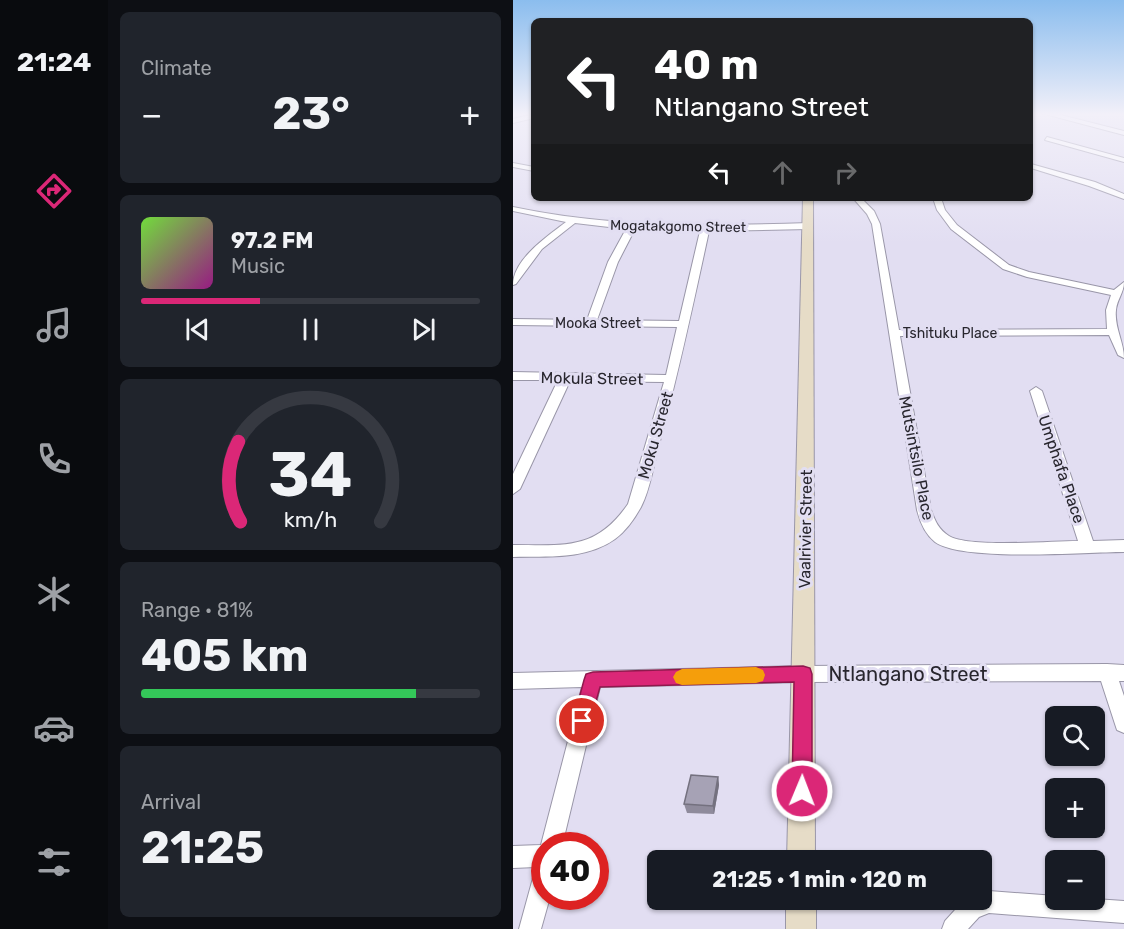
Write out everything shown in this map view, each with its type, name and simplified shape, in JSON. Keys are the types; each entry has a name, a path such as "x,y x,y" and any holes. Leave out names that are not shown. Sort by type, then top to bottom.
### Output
{"street":[{"path":"513,165 531,168"},
{"path":"1033,167 1092,184 1124,197"},
{"name":"Vaalrivier Street","path":"801,850 808,201"},
{"name":"Tshituku Place","path":"860,201 871,213 876,224 895,333 1112,332"},
{"path":"938,201 941,210 954,227 1006,267 1027,274 1115,293"},
{"name":"Mogatakgomo Street","path":"513,209 572,222 631,228 809,226"},
{"path":"513,282 539,247 572,222"},
{"path":"591,322 613,262 631,228"},
{"name":"Moku Street","path":"513,551 577,550 602,542 619,529 635,505 671,380 705,228"},
{"path":"1124,285 1115,293 1111,312 1112,332 1124,355"},
{"name":"Mooka Street","path":"513,322 683,324"},
{"name":"Mutsintsilo Place","path":"895,333 924,510 928,523 942,540 953,546 973,548 1124,546"},
{"name":"Mokula Street","path":"513,376 671,380"},
{"path":"513,489 565,378"},
{"name":"Umphafa Place","path":"1036,391 1088,547"},
{"path":"1116,672 1124,724"},
{"name":"Ntlangano Street","path":"513,681 803,674 1116,672"},
{"path":"555,832 593,680"},
{"path":"513,856 531,856"},
{"path":"953,929 972,908 989,902 1124,912"},
{"path":"530,929 535,910"},
{"path":"801,910 801,929"}],"building":[{"path":"691,775 718,777 713,806 684,804"}],"slow traffic":[{"path":"682,677 756,675"}],"route":[{"path":"582,721 593,680 803,674 802,791"}]}
